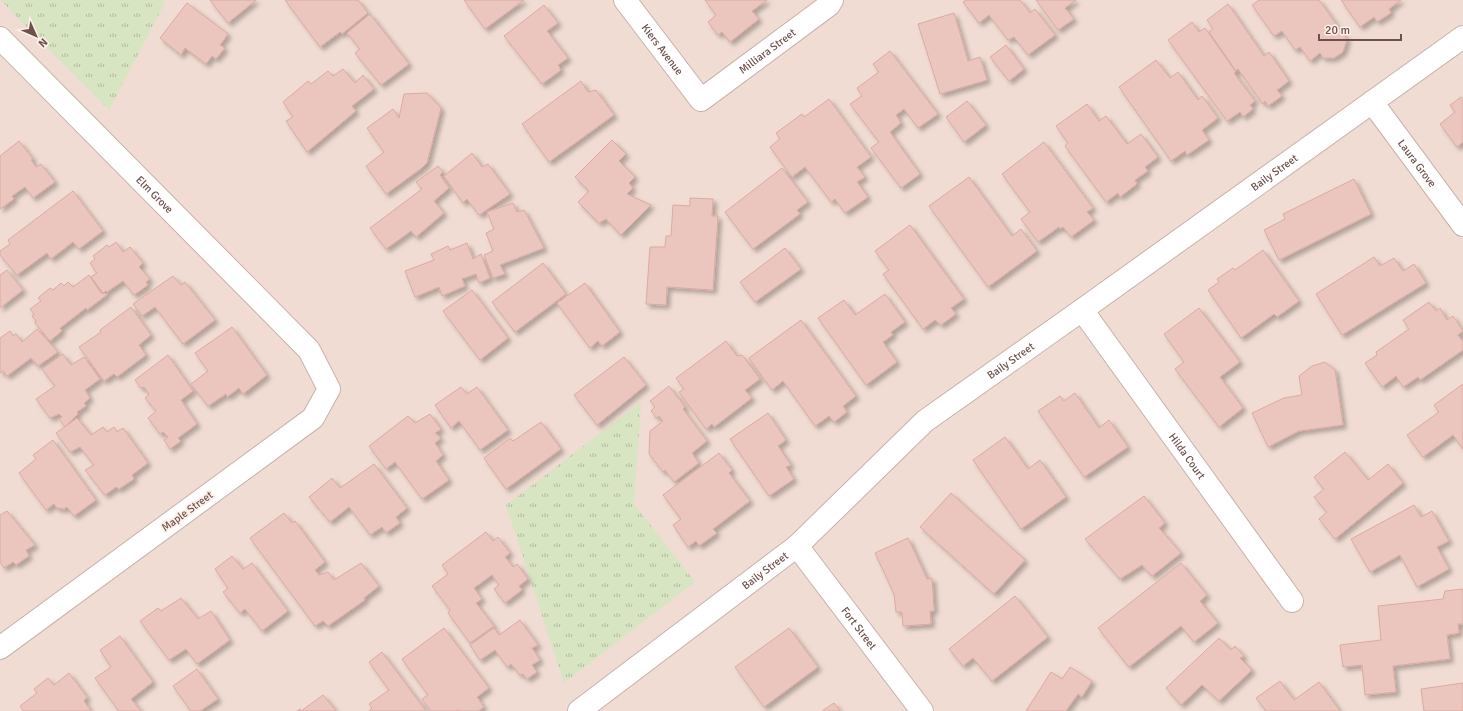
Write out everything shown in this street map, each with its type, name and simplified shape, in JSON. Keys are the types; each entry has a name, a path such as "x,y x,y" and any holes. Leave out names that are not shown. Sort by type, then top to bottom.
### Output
{"street":[{"name":"Kiers Avenue","path":"625,0 701,100"},
{"name":"Milliara Street","path":"701,100 829,5 832,0"},
{"name":"Baily Street","path":"579,711 797,546 925,422 1463,37"},
{"name":"Elm Grove","path":"0,38 309,350"},
{"name":"Laura Grove","path":"1372,102 1463,225"},
{"name":"Hilda Court","path":"1082,310 1292,601"},
{"name":"Maple Street","path":"0,648 313,418 329,389 309,350"},
{"name":"Fort Street","path":"797,546 922,711"}],"shaded area":[{"path":"0,0 1463,0 1463,711 0,711"}],"green space":[{"path":"1,0 162,0 165,3 109,110"},
{"path":"641,402 634,504 695,582 564,683 506,505"}],"building":[{"path":"210,0 256,0 228,23"},
{"path":"285,0 358,0 368,13 342,34 340,32 320,47"},
{"path":"464,0 524,0 485,29"},
{"path":"705,0 767,0 752,11 759,19 730,42 722,32 718,35 708,22 716,15"},
{"path":"966,0 1020,0 1030,13 1035,9 1055,35 1028,55 1014,37 1008,40 989,15 979,23 963,2"},
{"path":"1036,0 1076,0 1065,8 1074,19 1058,30"},
{"path":"1259,0 1319,0 1347,39 1343,52 1334,58 1323,58 1320,53 1310,61 1300,47 1295,50 1282,31 1274,36 1252,5"},
{"path":"1341,0 1401,0 1389,9 1391,13 1377,22 1374,17 1360,27"},
{"path":"187,3 228,34 220,45 225,48 216,59 212,56 206,64 185,48 181,55 160,38"},
{"path":"1228,4 1264,56 1269,52 1289,81 1277,90 1282,96 1268,106 1265,101 1263,104 1238,69 1236,71 1209,32 1213,29 1207,20"},
{"path":"544,5 558,23 547,31 568,58 558,65 561,70 542,84 504,36"},
{"path":"954,13 968,61 980,57 987,80 940,94 918,24"},
{"path":"370,14 409,64 381,85 355,53 360,49 347,33"},
{"path":"1192,22 1199,32 1205,28 1236,72 1234,73 1255,101 1250,105 1253,109 1243,117 1240,112 1227,121 1168,40"},
{"path":"1006,45 1024,69 1009,81 990,57"},
{"path":"890,51 938,114 918,128 904,109 896,115 901,123 890,132 920,174 901,188 871,148 879,142 850,104 862,96 857,88 879,72 873,64"},
{"path":"1156,60 1170,78 1178,72 1198,100 1202,96 1218,118 1202,130 1209,140 1187,155 1185,151 1171,161 1119,87"},
{"path":"343,69 355,83 363,75 374,89 352,106 356,111 307,152 286,121 293,117 283,102 308,81 311,84 328,71 333,76"},
{"path":"581,81 588,92 596,90 614,115 549,162 522,124"},
{"path":"427,93 441,108 427,163 386,194 366,166 384,152 367,128 393,109 399,118 404,94"},
{"path":"1461,97 1463,100 1463,142 1457,147 1440,124 1455,112 1450,105"},
{"path":"829,99 871,157 857,167 865,177 857,182 868,197 845,213 835,199 831,202 805,167 792,177 770,147 780,139 776,133 802,114 804,117"},
{"path":"967,101 986,125 964,142 946,117"},
{"path":"1087,104 1099,121 1106,116 1127,144 1141,134 1158,157 1145,167 1148,171 1135,180 1137,184 1120,197 1118,193 1106,202 1065,146 1068,143 1056,126"},
{"path":"612,140 626,154 619,161 635,177 629,183 633,188 627,194 651,205 621,235 606,219 599,223 578,202 589,191 575,177"},
{"path":"19,141 33,159 31,160 36,167 41,164 55,182 33,198 25,187 12,196 14,199 0,209 0,156"},
{"path":"1044,142 1093,208 1087,212 1094,220 1071,237 1063,227 1060,229 1059,227 1038,242 1021,219 1030,212 1002,174"},
{"path":"472,153 482,167 488,164 510,194 479,215 467,199 463,203 444,176"},
{"path":"438,166 443,172 440,175 449,188 434,201 444,213 416,237 411,231 386,249 370,228 422,189 416,182"},
{"path":"782,168 808,202 797,210 800,214 753,249 725,212"},
{"path":"969,177 1012,236 1021,229 1037,251 988,287 929,206"},
{"path":"1354,179 1371,214 1279,260 1264,230 1285,219 1283,214"},
{"path":"73,191 103,231 79,249 73,242 51,259 47,253 17,275 0,255 0,251 10,244 8,240"},
{"path":"690,198 713,199 712,216 718,216 713,290 667,287 666,305 646,304 650,247 665,247 666,236 671,236 673,205 690,206"},
{"path":"513,203 517,212 524,210 544,248 500,265 505,274 493,278 484,255 493,251 486,233 494,229 487,212"},
{"path":"910,225 964,299 951,308 956,314 941,325 935,320 923,329 883,274 889,270 875,251"},
{"path":"116,242 123,252 130,247 143,263 139,267 150,279 146,282 148,285 134,295 123,281 107,292 106,291 103,293 91,277 97,273 90,263 95,259 93,256 107,245 109,247"},
{"path":"467,243 473,259 481,254 490,278 479,283 476,274 462,279 465,286 442,296 439,287 415,297 405,271 434,260 431,254 448,246 450,250"},
{"path":"785,248 801,269 755,302 740,282"},
{"path":"1263,250 1299,301 1277,317 1274,314 1241,338 1208,290 1219,282 1217,279 1233,268 1235,270"},
{"path":"1374,257 1380,266 1394,258 1403,271 1414,264 1426,283 1342,335 1316,294"},
{"path":"543,263 566,294 515,332 492,302"},
{"path":"7,270 23,290 0,308 0,275"},
{"path":"89,275 101,293 108,294 87,310 86,308 60,328 62,331 50,341 35,323 36,321 32,316 34,314 30,309 41,301 38,298 50,288 53,290 61,283 64,286 68,282 73,287"},
{"path":"173,276 181,285 185,282 215,320 183,344 155,307 142,316 133,304"},
{"path":"585,283 620,332 602,346 598,341 590,348 557,303"},
{"path":"472,290 508,338 480,360 443,311"},
{"path":"885,294 905,322 891,332 893,335 883,342 897,362 866,385 818,318 844,300 855,315"},
{"path":"1429,302 1436,311 1440,308 1447,320 1453,316 1463,331 1458,335 1463,342 1463,350 1420,380 1418,377 1403,387 1396,376 1382,387 1365,363 1377,355 1376,352 1409,329 1403,320"},
{"path":"131,307 151,335 139,345 146,355 117,377 114,374 104,381 79,347 101,332 100,330"},
{"path":"1199,308 1240,362 1220,377 1243,408 1219,427 1175,369 1184,362 1164,334"},
{"path":"801,320 856,396 843,406 847,412 834,422 829,416 815,426 783,381 772,390 749,358"},
{"path":"232,327 267,375 243,394 239,388 227,397 226,394 208,406 191,384 208,371 195,353"},
{"path":"37,329 58,352 38,366 31,358 7,376 3,371 0,373 0,338 10,331 13,336 16,334 22,342"},
{"path":"726,341 737,356 742,355 760,379 745,390 752,398 714,427 712,424 706,429 679,392 684,389 676,378"},
{"path":"63,354 71,365 84,357 100,379 85,390 90,398 84,403 86,406 77,412 78,414 65,427 59,419 62,417 59,414 50,418 36,399 55,386 42,369"},
{"path":"168,355 193,391 181,400 197,424 178,438 181,441 170,449 164,440 168,437 163,432 160,434 148,418 156,411 145,398 149,394 144,387 141,388 135,380"},
{"path":"624,357 646,385 597,425 574,395"},
{"path":"1325,362 1335,370 1343,425 1299,431 1268,447 1252,413 1284,398 1302,395 1299,376 1312,366"},
{"path":"1463,384 1463,449 1453,435 1423,457 1407,435 1439,412 1434,405"},
{"path":"669,386 685,407 683,409 707,441 692,453 699,463 674,482 665,470 663,472 649,454 650,431 663,421 659,416 657,418 651,411 655,407 650,401"},
{"path":"461,387 467,394 477,387 508,430 480,450 459,421 451,428 435,405"},
{"path":"1075,393 1099,428 1109,420 1128,447 1084,477 1038,411 1060,396 1064,401"},
{"path":"768,413 786,440 778,446 791,465 786,467 794,479 769,496 730,439"},
{"path":"430,414 441,429 435,433 441,438 435,443 443,455 436,461 449,480 422,499 395,462 386,469 369,446 408,416 415,423"},
{"path":"77,418 91,435 103,427 107,432 114,427 117,432 123,428 148,463 132,475 134,479 119,489 116,487 105,495 85,470 94,465 80,447 70,452 56,433"},
{"path":"541,422 561,449 506,489 484,458 510,438 513,441"},
{"path":"1005,437 1028,469 1040,460 1066,497 1021,529 973,460"},
{"path":"53,440 96,500 74,516 67,507 64,509 57,508 54,504 46,510 19,473 36,459 33,455"},
{"path":"1345,452 1368,480 1388,464 1403,483 1335,539 1319,519 1327,512 1314,497 1324,489 1314,477"},
{"path":"719,453 732,470 729,473 750,501 713,529 717,533 699,546 696,541 688,547 673,525 681,519 663,495"},
{"path":"374,464 407,508 396,517 400,523 386,533 382,527 370,535 349,507 330,522 309,497 332,478 340,488"},
{"path":"951,493 1025,560 994,594 920,527"},
{"path":"1144,496 1165,523 1159,528 1181,553 1152,576 1142,565 1120,579 1085,539"},
{"path":"1414,505 1421,517 1432,511 1449,541 1437,547 1449,569 1417,587 1400,555 1370,572 1351,539"},
{"path":"7,511 35,545 26,550 29,556 16,565 13,562 4,568 0,562 0,515"},
{"path":"284,513 292,523 295,521 325,562 315,570 319,575 328,572 334,580 361,563 379,586 364,598 365,600 328,626 323,621 315,626 250,538"},
{"path":"486,532 493,541 498,537 510,553 505,557 513,567 517,564 528,579 519,586 522,590 505,603 494,589 499,585 492,575 474,588 482,599 476,603 494,626 470,643 448,613 450,610 432,586 448,574 442,565"},
{"path":"908,538 927,579 932,578 934,611 930,611 931,624 903,626 902,612 896,612 894,594 875,553"},
{"path":"232,556 243,569 252,563 288,611 262,631 245,609 240,613 223,592 228,588 215,569"},
{"path":"1181,563 1207,595 1200,601 1218,623 1194,642 1181,626 1129,667 1098,628"},
{"path":"1463,589 1463,624 1458,624 1459,633 1447,635 1450,659 1393,666 1396,692 1365,695 1362,665 1343,667 1340,645 1381,640 1378,606 1443,599 1445,591"},
{"path":"1015,596 1048,637 992,681 973,658 963,666 949,649"},
{"path":"181,598 198,619 211,611 230,640 197,664 186,649 169,660 140,621 158,608 161,611"},
{"path":"520,620 538,645 532,648 540,660 532,665 537,672 527,679 523,674 520,675 511,664 507,667 495,650 480,660 470,645 494,628 499,635"},
{"path":"444,628 489,688 477,697 484,707 478,711 431,711 422,699 428,695 402,659"},
{"path":"789,628 818,667 764,707 735,667"},
{"path":"120,636 153,682 131,699 141,711 119,711 95,678 111,667 100,650"},
{"path":"1219,638 1231,650 1235,646 1244,656 1240,658 1252,670 1219,701 1202,685 1181,705 1166,688"},
{"path":"382,652 426,711 369,711 372,708 369,704 389,690 369,662"},
{"path":"1070,667 1092,681 1082,697 1078,694 1066,711 1026,711 1051,672 1062,679"},
{"path":"197,669 218,699 200,711 191,711 173,686"},
{"path":"69,673 87,697 84,701 91,711 23,711 20,706 37,693 34,689 48,678 54,685"},
{"path":"1280,681 1294,700 1319,682 1340,711 1266,711 1256,698"},
{"path":"1463,683 1463,711 1424,711 1421,689"},
{"path":"323,695 336,711 301,711"},
{"path":"834,703 840,711 822,711"}]}
